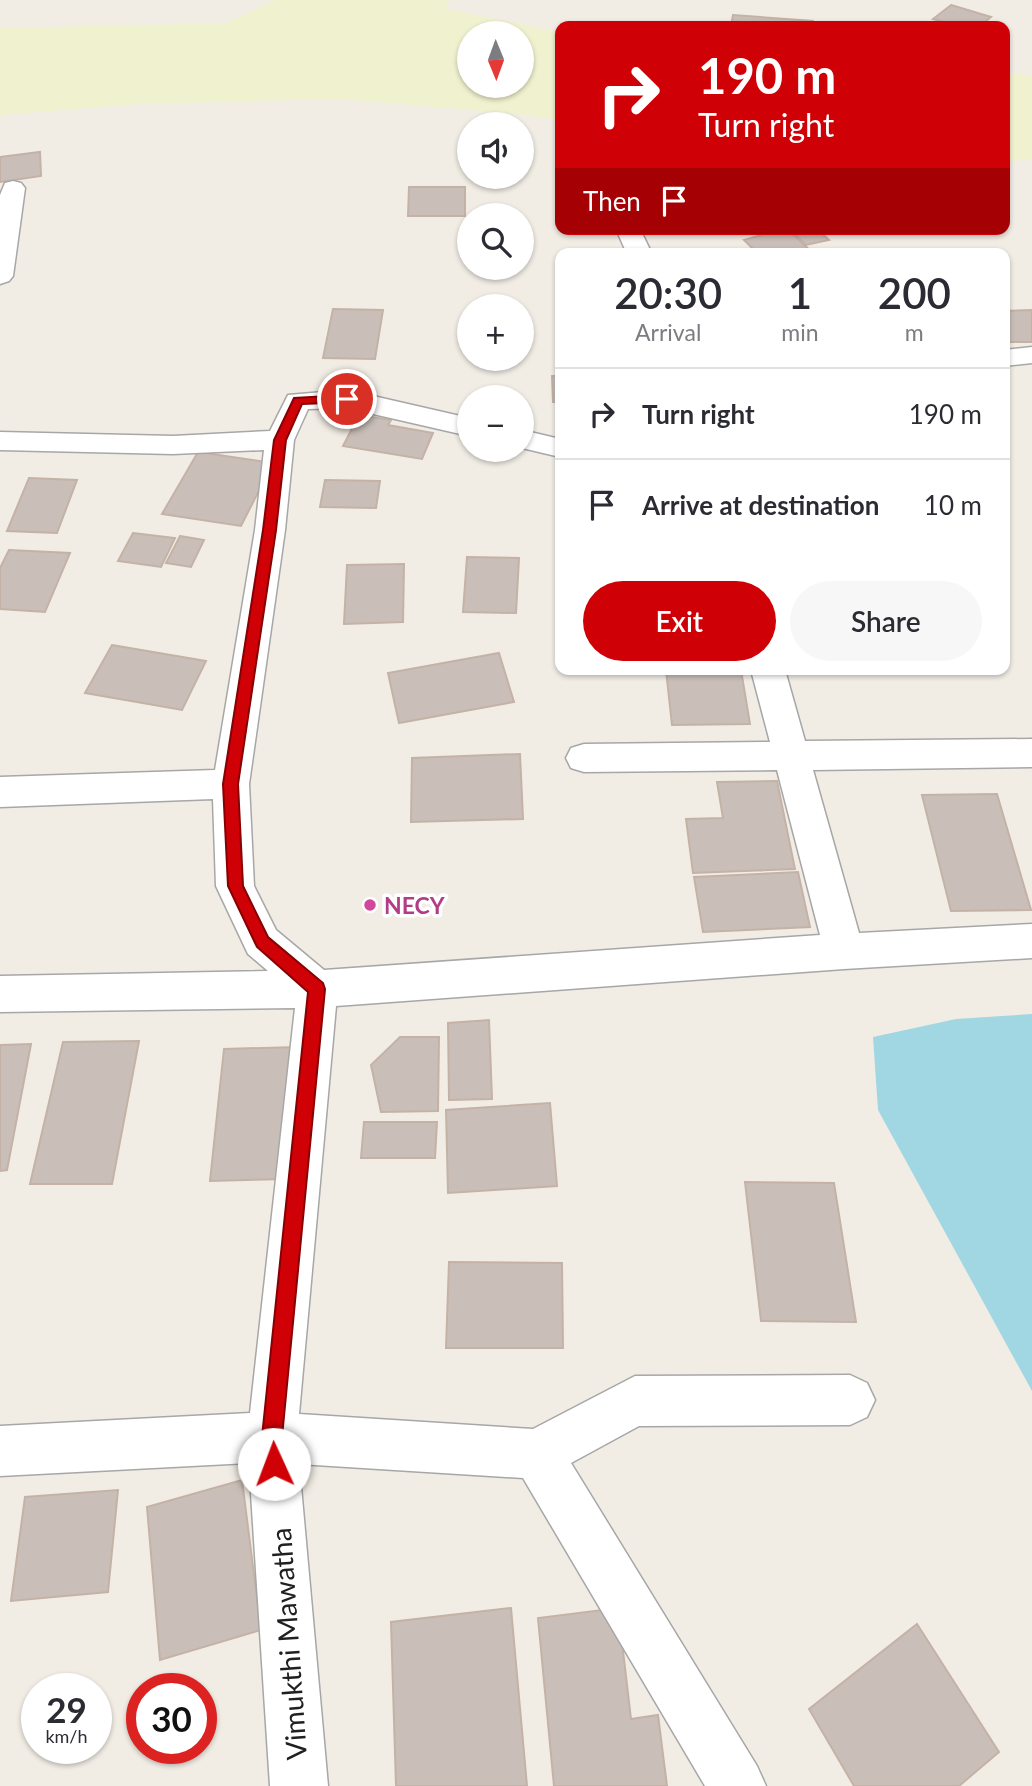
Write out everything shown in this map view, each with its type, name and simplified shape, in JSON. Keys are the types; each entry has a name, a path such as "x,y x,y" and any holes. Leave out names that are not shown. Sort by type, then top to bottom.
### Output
{"street":[{"path":"0,276 13,188"},
{"path":"1010,357 1032,355"},
{"path":"317,989 262,942 236,886 231,784 270,530 280,440 298,401 347,399 457,424"},
{"path":"0,441 173,445 280,440"},
{"path":"534,442 555,447"},
{"path":"769,675 844,951"},
{"path":"584,758 1032,753"},
{"path":"0,792 231,784"},
{"path":"0,994 317,989 844,951 1032,941"},
{"name":"Vimukthi Mawatha","path":"299,1786 272,1437 317,989"},
{"path":"0,1451 272,1437 537,1454 635,1401 850,1400"},
{"path":"537,1454 737,1786"}],"green space":[{"path":"275,0 449,0 446,9 505,21 457,21 457,98 534,98 534,27 555,31 555,119 534,116 534,112 496,112 339,99 138,104 0,115 0,28 226,23"},
{"path":"1010,73 1032,75 1032,160 1010,161"}],"water":[{"path":"1032,1014 1032,1391 878,1110 873,1037 956,1019"}],"building":[{"path":"951,5 991,17 986,21 933,19"},
{"path":"733,15 813,21 732,21"},
{"path":"40,152 41,176 0,182 0,157"},
{"path":"409,187 465,189 465,203 457,203 457,216 408,216"},
{"path":"761,235 793,235 808,248 752,248 744,240"},
{"path":"796,235 824,235 829,240 806,245"},
{"path":"333,309 383,310 375,359 323,358"},
{"path":"1032,310 1032,342 1010,342 1010,311"},
{"path":"552,376 555,376 555,402"},
{"path":"359,415 391,420 388,425 433,433 422,459 343,446"},
{"path":"198,452 273,463 241,526 162,514"},
{"path":"29,478 77,480 57,533 7,531"},
{"path":"325,480 380,481 376,508 320,507"},
{"path":"133,533 175,538 161,567 118,561"},
{"path":"180,536 204,540 191,567 166,563"},
{"path":"9,550 70,553 45,612 0,609 0,568"},
{"path":"467,557 519,558 516,613 463,612"},
{"path":"404,564 403,622 344,624 347,565"},
{"path":"112,645 206,661 182,710 85,693"},
{"path":"499,653 514,702 399,723 388,673"},
{"path":"667,675 742,675 750,724 672,725"},
{"path":"520,754 523,819 411,822 412,758"},
{"path":"777,781 795,869 693,873 686,819 723,818 717,782"},
{"path":"997,794 1031,910 951,911 922,795"},
{"path":"798,872 810,927 703,932 694,877"},
{"path":"489,1020 492,1099 449,1100 448,1023"},
{"path":"400,1037 439,1037 438,1111 381,1112 371,1065"},
{"path":"139,1041 112,1184 30,1184 63,1042"},
{"path":"31,1044 7,1170 0,1171 0,1045"},
{"path":"297,1047 286,1179 210,1181 224,1049"},
{"path":"550,1103 557,1186 448,1193 446,1110"},
{"path":"364,1122 437,1122 435,1158 361,1158"},
{"path":"745,1182 834,1183 856,1322 761,1321"},
{"path":"449,1262 562,1263 563,1348 446,1348"},
{"path":"242,1480 261,1630 160,1660 147,1507"},
{"path":"118,1490 108,1592 11,1601 25,1497"},
{"path":"511,1608 527,1786 396,1786 391,1622"},
{"path":"618,1608 631,1719 658,1715 667,1786 554,1786 538,1618"},
{"path":"917,1624 999,1752 959,1786 854,1786 809,1709"}],"place":[{"name":"NECY","path":"370,905"}],"route":[{"path":"274,1464 272,1437 317,989 262,942 236,886 231,784 270,530 280,440 298,401 347,399"}]}
